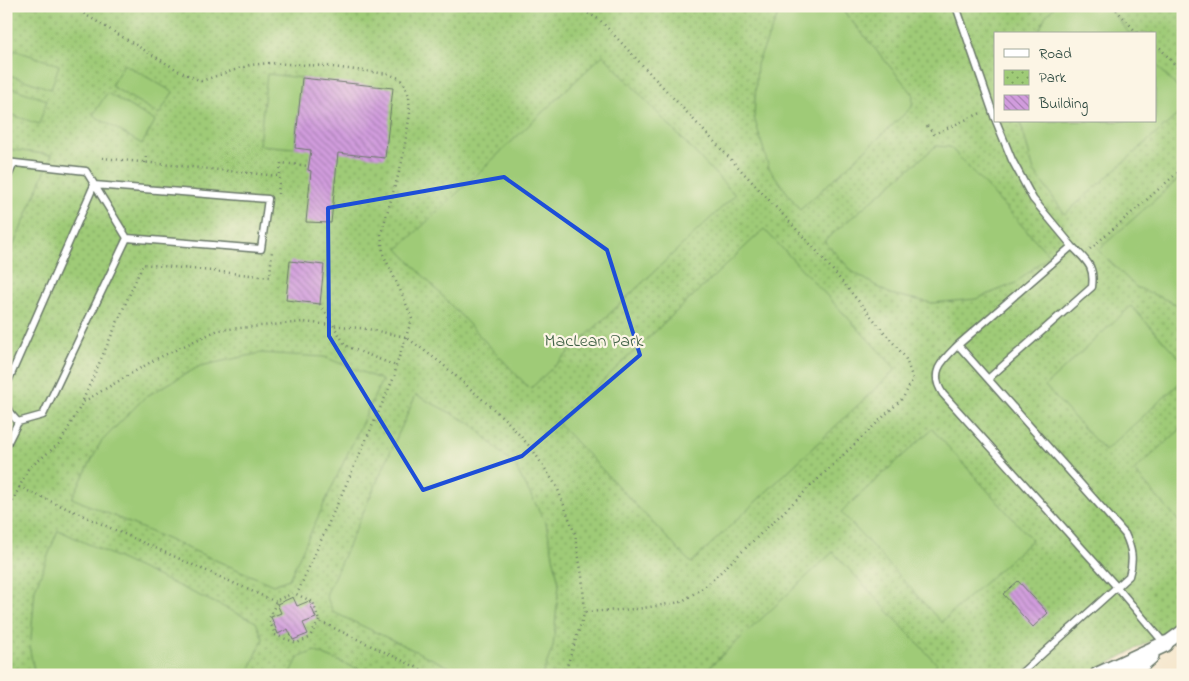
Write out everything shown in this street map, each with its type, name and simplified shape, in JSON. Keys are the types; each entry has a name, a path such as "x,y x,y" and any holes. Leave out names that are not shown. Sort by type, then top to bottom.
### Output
{"street":[{"path":"1129,675 1165,644 1183,632"},
{"path":"1098,675 1165,644"}],"lane":[{"path":"956,6 994,116"},
{"path":"988,378 1092,287 1093,275 1089,264 1033,199 1012,160 997,122"},
{"path":"6,162 86,171 127,238"},
{"path":"6,181 14,163"},
{"path":"94,184 268,200 261,249 127,238"},
{"path":"6,386 94,184"},
{"path":"6,446 18,422 43,415 127,238"},
{"path":"1072,246 958,345 941,363 937,374 938,386 1116,586 1165,644"},
{"path":"958,345 1125,534 1132,549 1132,564 1129,576 1019,675"},
{"path":"6,405 18,422"}],"path":[{"path":"71,6 179,71 201,81 250,65 270,63 325,66 388,74 399,78 405,84 409,96 410,113 402,162 381,234 383,254 412,319 396,366 395,375 297,594"},
{"path":"575,6 600,20 815,250 905,357 913,379 903,398 707,585 681,602 637,609 585,612"},
{"path":"1113,6 1136,32"},
{"path":"1156,47 1160,48 1183,74"},
{"path":"926,126 934,134 991,109"},
{"path":"145,163 146,156"},
{"path":"102,158 280,176"},
{"path":"278,194 281,164 309,166"},
{"path":"1082,257 1183,168"},
{"path":"6,515 28,470 60,443 83,402 143,264 270,277 273,250"},
{"path":"320,304 346,346 396,366"},
{"path":"83,402 156,359 218,330 304,322 368,329 406,337 507,421 532,449 557,487 575,534 582,576 585,612 564,675"},
{"path":"19,487 276,602"},
{"path":"319,621 309,638 297,643 274,634 269,618 277,600 294,593 297,594 313,602 319,621 433,675"}],"highlighted area":[{"path":"504,177 607,250 640,355 522,456 423,490 329,336 328,208"}],"green space":[{"name":"MacLean Park","path":"6,6 1183,6 1183,623 1088,675 6,675 6,263 51,155 6,149"},
{"path":"787,6 839,6 913,94 912,107 800,210 769,168 754,117 757,64 778,15"},
{"path":"1055,6 1106,6 1128,32 1039,32 1045,17"},
{"path":"14,50 59,65 51,89 6,74"},
{"path":"603,55 735,195 530,389 398,249"},
{"path":"124,64 173,92 159,114 111,86"},
{"path":"1156,64 1183,94 1183,110 1065,214 1034,171 1020,122 1156,122"},
{"path":"267,74 302,78 295,148 259,145"},
{"path":"6,86 47,100 39,124 6,113"},
{"path":"107,93 155,121 142,144 93,115"},
{"path":"936,146 950,147 1049,255 1016,283 976,299 932,303 890,294 853,272 824,241"},
{"path":"6,149 52,155 6,263"},
{"path":"1183,175 1183,307 1136,287 1098,250"},
{"path":"764,229 896,369 691,563 558,423"},
{"path":"1131,306 1183,362 1183,380 1105,451 1045,386"},
{"path":"261,353 324,357 382,380 289,579 273,585 72,498 101,442 145,397 200,366"},
{"path":"416,395 472,424 516,468 546,523 559,584 553,647 542,675 466,675 333,612 326,595"},
{"path":"1183,427 1183,526 1134,471"},
{"path":"932,429 1032,540 941,622 841,512"},
{"path":"58,530 256,622 263,639 247,675 35,675 30,651 35,589"},
{"path":"833,552 937,664 926,675 701,675"},
{"path":"314,651 372,675 290,675 298,658"}],"building":[{"path":"302,78 393,88 385,158 338,153 331,223 306,222 311,171 308,170 311,150 295,148"},
{"path":"290,261 324,265 320,304 286,300"},
{"path":"1018,581 1048,613 1033,627 1003,594"},
{"path":"293,597 297,606 309,601 316,618 303,623 308,634 293,640 288,629 278,634 271,617 281,613 277,604"}]}
